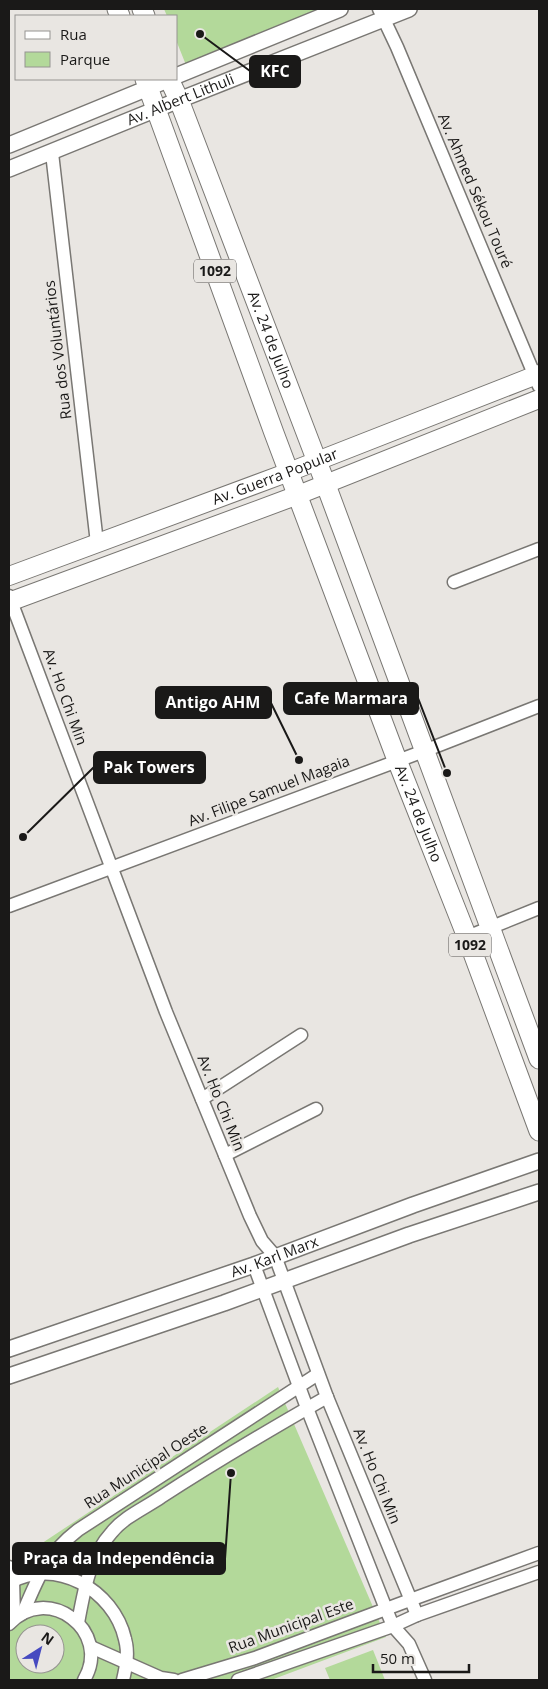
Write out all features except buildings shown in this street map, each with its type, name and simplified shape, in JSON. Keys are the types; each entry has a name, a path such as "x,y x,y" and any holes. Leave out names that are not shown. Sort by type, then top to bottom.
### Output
{"main road":[{"name":"Av. 24 de Julho","path":"169,80 179,100 326,485 539,1059"},
{"name":"Av. 24 de Julho","path":"146,83 274,433 397,760 467,937 539,1131"},
{"name":"Av. Guerra Popular","path":"9,576 538,378"},
{"name":"Av. Guerra Popular","path":"10,600 326,485 539,399"}],"street":[{"name":"Av. Albert Lithuli","path":"178,75 340,9"},
{"name":"Av. Albert Lithuli","path":"9,169 179,100 382,14 409,9"},
{"name":"Av. Ahmed Sékou Touré","path":"382,14 538,378"},
{"name":"Av. Albert Lithuli","path":"9,145 146,83 163,80"},
{"name":"Rua dos Voluntários","path":"52,152 97,543"},
{"path":"454,582 539,549"},
{"name":"Av. Ho Chi Min","path":"10,600 111,869 202,1099 262,1241 275,1256 327,1397 417,1615"},
{"name":"Av. Filipe Samuel Magaia","path":"9,906 424,751 539,706"},
{"path":"467,937 539,908"},
{"path":"202,1099 301,1035"},
{"path":"225,1155 316,1109"},
{"name":"Av. Karl Marx","path":"9,1349 254,1265 413,1205 539,1161"},
{"name":"Av. Karl Marx","path":"9,1376 224,1304 409,1235 539,1192"},
{"path":"254,1265 264,1288 298,1386 386,1610 393,1626 410,1644 425,1680"},
{"name":"Rua Municipal Oeste","path":"15,1618 39,1574 54,1552 78,1530 318,1374"},
{"path":"78,1623 86,1584 94,1560 112,1531 122,1522 176,1487 327,1397"},
{"name":"Rua Municipal Este","path":"182,1680 255,1658 410,1600 538,1557"},
{"path":"9,1567 15,1618 37,1608 52,1609 66,1614 78,1623 86,1634 91,1661 84,1680"},
{"path":"238,1680 393,1626 417,1615 539,1572"},
{"path":"11,1581 39,1574 57,1574 86,1584 104,1599 118,1618 126,1640 127,1663 123,1680"},
{"path":"90,1648 161,1678 174,1680"}],"green space":[{"path":"164,9 344,9 188,70 178,45 178,15 167,15"},
{"path":"278,1387 386,1637 271,1680 9,1680 9,1565"},
{"path":"373,1650 385,1680 330,1680 325,1668"}],"place":[{"name":"KFC","path":"200,34"},
{"name":"Antigo AHM","path":"299,760"},
{"name":"Cafe Marmara","path":"447,773"},
{"name":"Pak Towers","path":"23,837"},
{"name":"Praça da Independência","path":"231,1473"}]}
